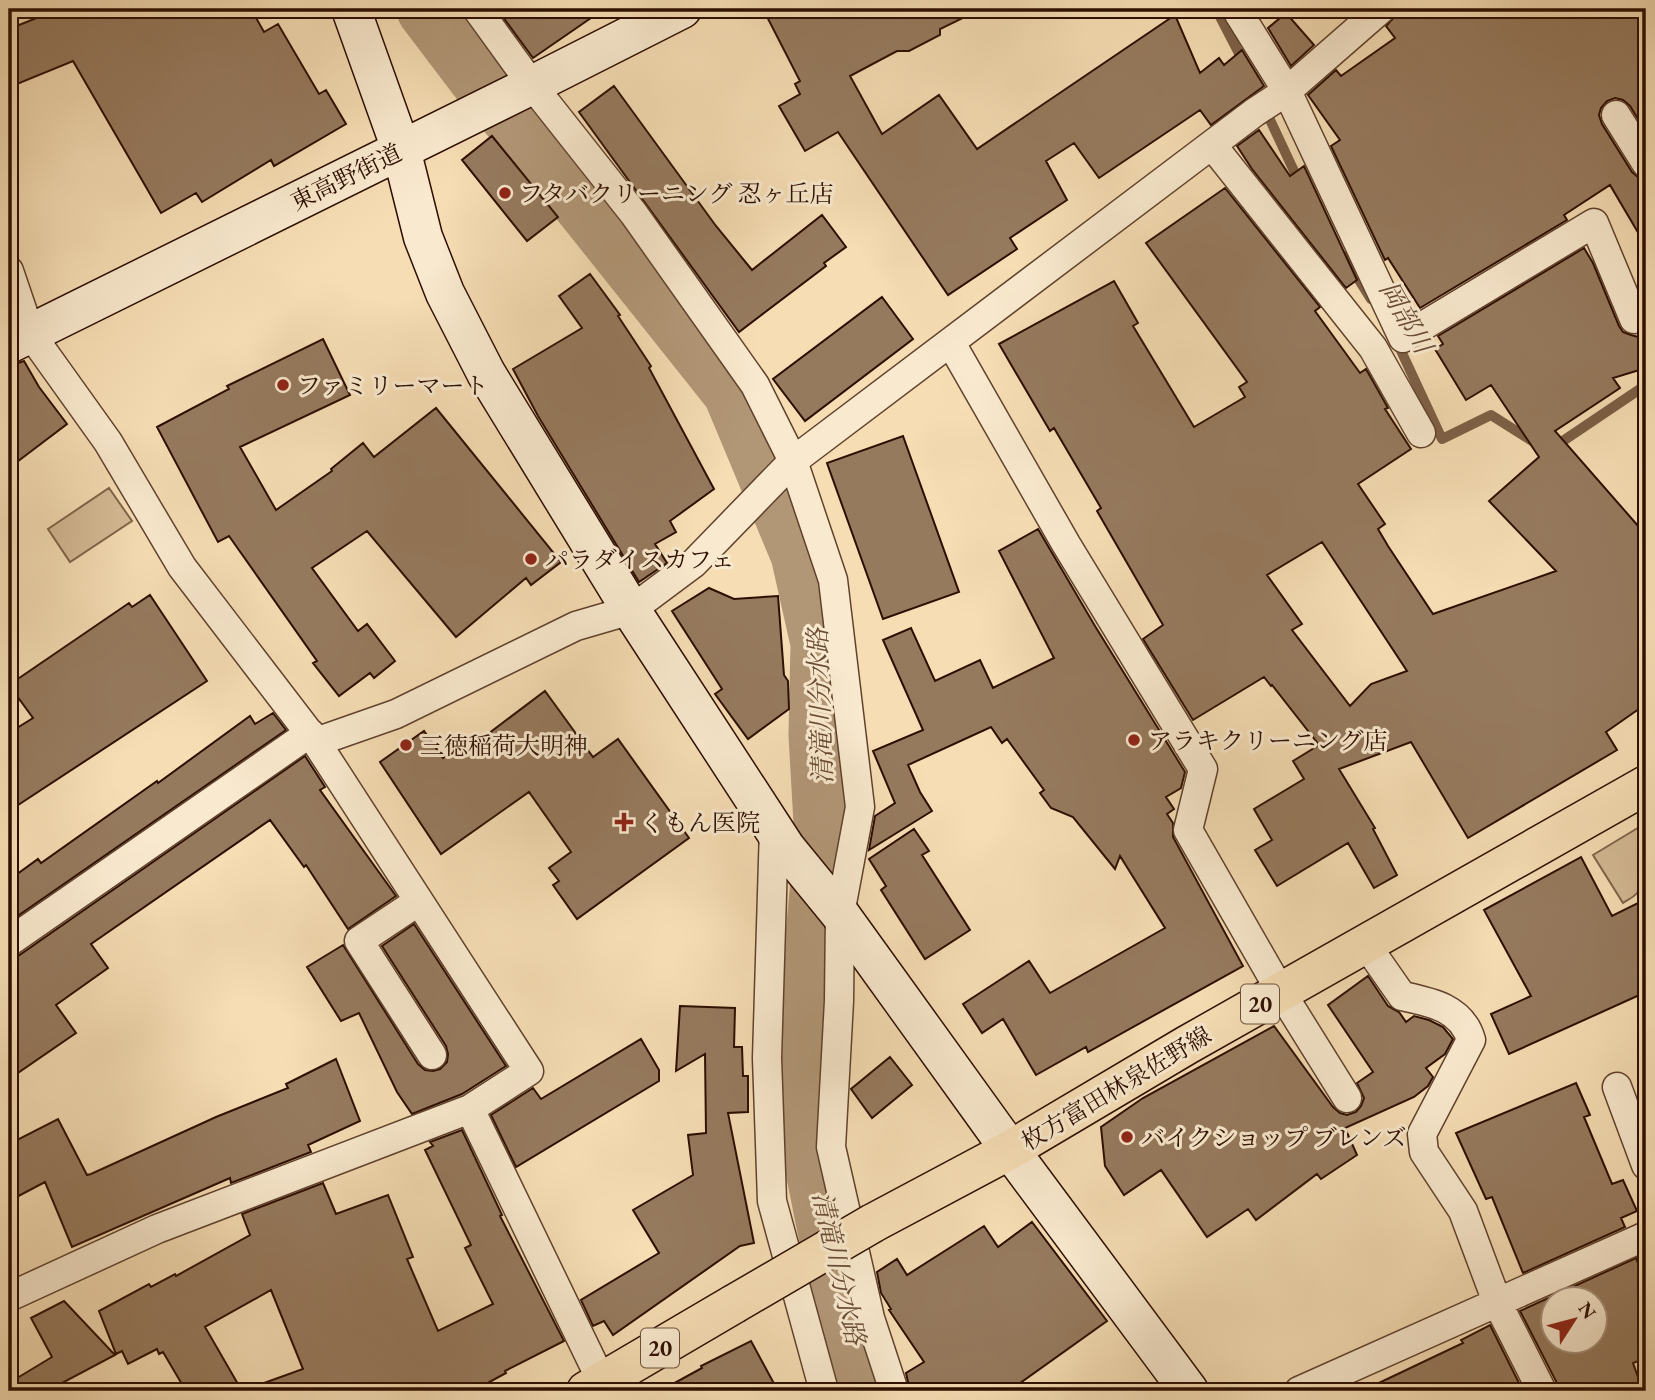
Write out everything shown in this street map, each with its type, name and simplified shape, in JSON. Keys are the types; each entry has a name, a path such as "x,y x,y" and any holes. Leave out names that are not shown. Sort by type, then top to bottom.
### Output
{"main road":[{"name":"枚方富田林泉佐野線","path":"594,1387 873,1223 1010,1150 1365,943 1646,785"}],"street":[{"path":"351,9 401,149 423,237 444,293 486,373 631,610 780,838 840,914 1010,1150 1189,1391"},
{"path":"477,9 634,214 755,385 793,461 833,580 860,807 840,914 839,1001 831,1147 870,1318 894,1391"},
{"name":"東高野街道","path":"20,338 682,9"},
{"path":"1236,9 1272,101 1403,338 1594,223 1634,319"},
{"path":"9,942 313,737 396,713 576,626 631,610 690,567 793,461 1272,101 1381,9"},
{"path":"1616,115 1646,163"},
{"path":"1212,145 1373,348 1421,433"},
{"path":"9,271 20,338 108,442 182,567 313,737 529,1071 470,1109 157,1229 12,1291"},
{"path":"951,343 1066,544 1203,769 1188,830 1281,992 1347,1098"},
{"path":"780,838 767,1058 772,1201 824,1391"},
{"path":"419,901 359,941 432,1055"},
{"path":"1365,943 1402,996 1427,1001 1452,1011 1467,1027 1471,1040 1422,1134 1424,1152 1463,1211 1497,1303 1542,1391"},
{"path":"1617,1087 1646,1165"},
{"path":"470,1109 594,1387"},
{"path":"1299,1391 1646,1236"}],"shaded area":[{"path":"109,488 132,521 70,562 48,529"},
{"path":"1641,826 1648,851 1644,878 1637,893 1623,903 1593,855"}],"building":[{"path":"59,9 251,9 264,32 278,24 319,94 326,90 346,124 274,166 271,160 202,202 196,193 161,213 73,61 17,84 9,65 9,29"},
{"path":"497,9 604,9 533,58"},
{"path":"763,9 981,9 940,29 940,35 909,51 897,51 850,76 882,134 939,95 977,149 1175,15 1200,73 1219,58 1224,65 1242,50 1264,86 1211,125 1200,110 1099,178 1074,143 1046,161 1067,200 1010,238 1017,249 948,295 838,132 805,151 779,106 800,94 795,84 800,81"},
{"path":"1397,9 1646,9 1646,132 1630,106 1623,100 1615,98 1607,101 1599,115 1632,172 1646,180 1646,246 1610,185 1564,215 1567,220 1420,308 1388,258 1385,260 1331,146 1340,140 1308,95 1336,70 1341,76 1395,38 1386,26 1396,15"},
{"path":"1286,13 1314,45 1291,66 1268,28"},
{"path":"614,86 716,226 752,270 822,215 846,247 824,263 826,266 739,332 579,112"},
{"path":"1259,130 1290,176 1304,166 1357,280 1346,288 1252,169 1237,146"},
{"path":"492,136 558,217 527,241 462,160"},
{"path":"1225,188 1320,307 1315,311 1360,373 1366,369 1388,408 1385,409 1411,449 1358,484 1385,524 1378,529 1433,614 1556,571 1489,501 1539,457 1491,385 1466,400 1435,349 1443,344 1438,336 1584,248 1623,332 1638,337 1646,334 1646,368 1613,378 1620,388 1555,431 1646,535 1646,704 1606,732 1617,750 1468,838 1411,742 1339,769 1375,828 1373,829 1397,875 1374,888 1348,843 1277,886 1255,850 1272,840 1254,809 1304,779 1293,761 1319,745 1264,677 1193,720 1143,639 1163,625 1097,511 1101,508 1054,428 1050,431 999,344 1114,281 1138,323 1133,326 1194,427 1245,397 1239,387 1247,382 1146,243","holes":["1322,542 1407,671 1371,684 1350,706 1292,630 1302,624 1267,575"]},
{"path":"590,274 620,315 618,316 651,366 649,368 714,489 670,521 676,532 655,544 667,563 639,582 538,416 513,369 582,328 559,296"},
{"path":"882,297 913,339 805,421 773,379"},
{"path":"323,339 350,395 240,447 276,510 332,471 331,469 363,443 374,457 436,408 561,562 531,585 526,578 456,637 367,531 312,568 358,631 367,624 395,661 374,678 370,673 339,696 313,663 317,661 229,536 218,542 157,427 229,389 227,386"},
{"path":"24,361 39,387 67,424 9,468 9,366"},
{"path":"903,436 959,592 883,619 827,463"},
{"path":"1038,529 1185,772 1181,788 1166,797 1174,809 1167,814 1173,823 1173,837 1243,966 1088,1052 1086,1047 1036,1075 1003,1019 982,1033 963,1004 1029,961 1050,993 1165,928 1120,856 1115,869 1073,817 1051,808 1040,793 1044,790 1007,739 1002,743 991,727 908,765 932,811 869,850 875,816 895,803 873,751 923,730 883,640 911,628 935,681 980,660 993,688 1054,658 999,551"},
{"path":"709,588 734,599 778,596 789,709 748,739 715,694 722,689 672,611"},
{"path":"150,595 207,681 9,811 9,733 33,718 9,685 129,603 132,607"},
{"path":"545,691 593,757 618,739 689,838 577,919 553,885 559,881 549,868 571,852 529,792 441,854 380,762 424,731 443,758 468,740 472,746"},
{"path":"273,713 286,730 9,922 9,880 38,859 41,863 250,716 255,724"},
{"path":"305,756 325,787 320,790 396,896 348,929 306,865 304,867 270,820 91,944 108,968 56,1005 76,1033 9,1079 9,958 18,956"},
{"path":"914,829 929,851 922,855 970,930 925,959 881,890 886,886 869,859"},
{"path":"1581,857 1612,916 1646,899 1646,992 1509,1054 1491,1014 1531,996 1484,910"},
{"path":"414,924 506,1066 462,1094 412,1114 397,1092 359,1013 341,1021 307,967 343,945 418,1064 425,1070 440,1069 447,1062 446,1046 382,946"},
{"path":"1368,976 1388,1006 1399,1012 1406,1022 1414,1016 1429,1020 1443,1027 1453,1039 1445,1054 1426,1068 1433,1077 1428,1086 1414,1097 1345,1128 1357,1155 1321,1179 1317,1174 1256,1220 1248,1209 1207,1237 1161,1170 1124,1195 1105,1166 1101,1127 1143,1098 1274,1026 1333,1107 1347,1115 1356,1112 1364,1098 1357,1083 1373,1072 1328,1005"},
{"path":"680,1006 735,1008 734,1047 742,1047 743,1076 748,1076 748,1112 728,1113 754,1243 740,1246 613,1335 604,1321 593,1326 581,1300 659,1253 633,1210 693,1175 688,1135 706,1133 705,1054 676,1071"},
{"path":"641,1039 659,1070 659,1081 516,1167 491,1115 533,1088 541,1099"},
{"path":"890,1057 912,1085 872,1118 851,1089"},
{"path":"336,1059 360,1121 308,1145 311,1152 231,1183 230,1178 72,1247 45,1182 9,1201 9,1144 58,1119 87,1175 288,1088 286,1084"},
{"path":"1576,1083 1590,1115 1584,1117 1612,1184 1623,1180 1637,1211 1621,1218 1625,1227 1523,1273 1492,1197 1486,1199 1456,1133"},
{"path":"462,1130 502,1215 500,1216 564,1341 505,1371 506,1373 473,1391 251,1391 250,1388 303,1369 271,1290 205,1327 242,1391 186,1391 163,1352 159,1354 157,1349 128,1364 122,1351 116,1354 99,1311 149,1284 151,1287 175,1274 176,1276 250,1235 242,1214 323,1183 336,1214 388,1195 413,1257 407,1259 438,1331 493,1304 465,1248 471,1245 425,1150 433,1146 430,1142"},
{"path":"1032,1222 1107,1321 1009,1391 910,1391 906,1373 924,1362 889,1310 891,1309 881,1293 877,1272 897,1259 907,1275 984,1226 998,1247"},
{"path":"1636,1258 1646,1284 1646,1358 1633,1363 1643,1391 1559,1391 1542,1354 1610,1354 1610,1284 1579,1284"},
{"path":"64,1301 115,1355 47,1391 9,1391 9,1383 52,1357 31,1318"},
{"path":"1540,1302 1540,1350 1520,1311"},
{"path":"1490,1325 1523,1391 1362,1391 1463,1343 1461,1340"},
{"path":"751,1341 778,1391 660,1391 702,1368 701,1366"}],"waterway":[{"name":"清滝川分水路","path":"428,9 478,75 565,179 734,391 802,554 822,643 820,735 826,840 802,1096 839,1279 868,1391"},
{"name":"岡部川","path":"1216,9 1245,65"},
{"name":"岡部川","path":"1265,109 1301,186"},
{"name":"岡部川","path":"1344,256 1371,299"},
{"name":"岡部川","path":"1396,340 1442,439 1491,415 1537,444"},
{"name":"岡部川","path":"1554,447 1646,385"}],"place":[{"name":"フタバクリーニング 忍ヶ丘店","path":"505,193"},
{"name":"ファミリーマート","path":"283,385"},
{"name":"パラダイスカフェ","path":"531,559"},
{"name":"アラキクリーニング店","path":"1134,740"},
{"name":"三徳稲荷大明神","path":"406,745"},
{"name":"くもん医院","path":"624,822"},
{"name":"バイクショップ ブレンズ","path":"1127,1137"}]}
